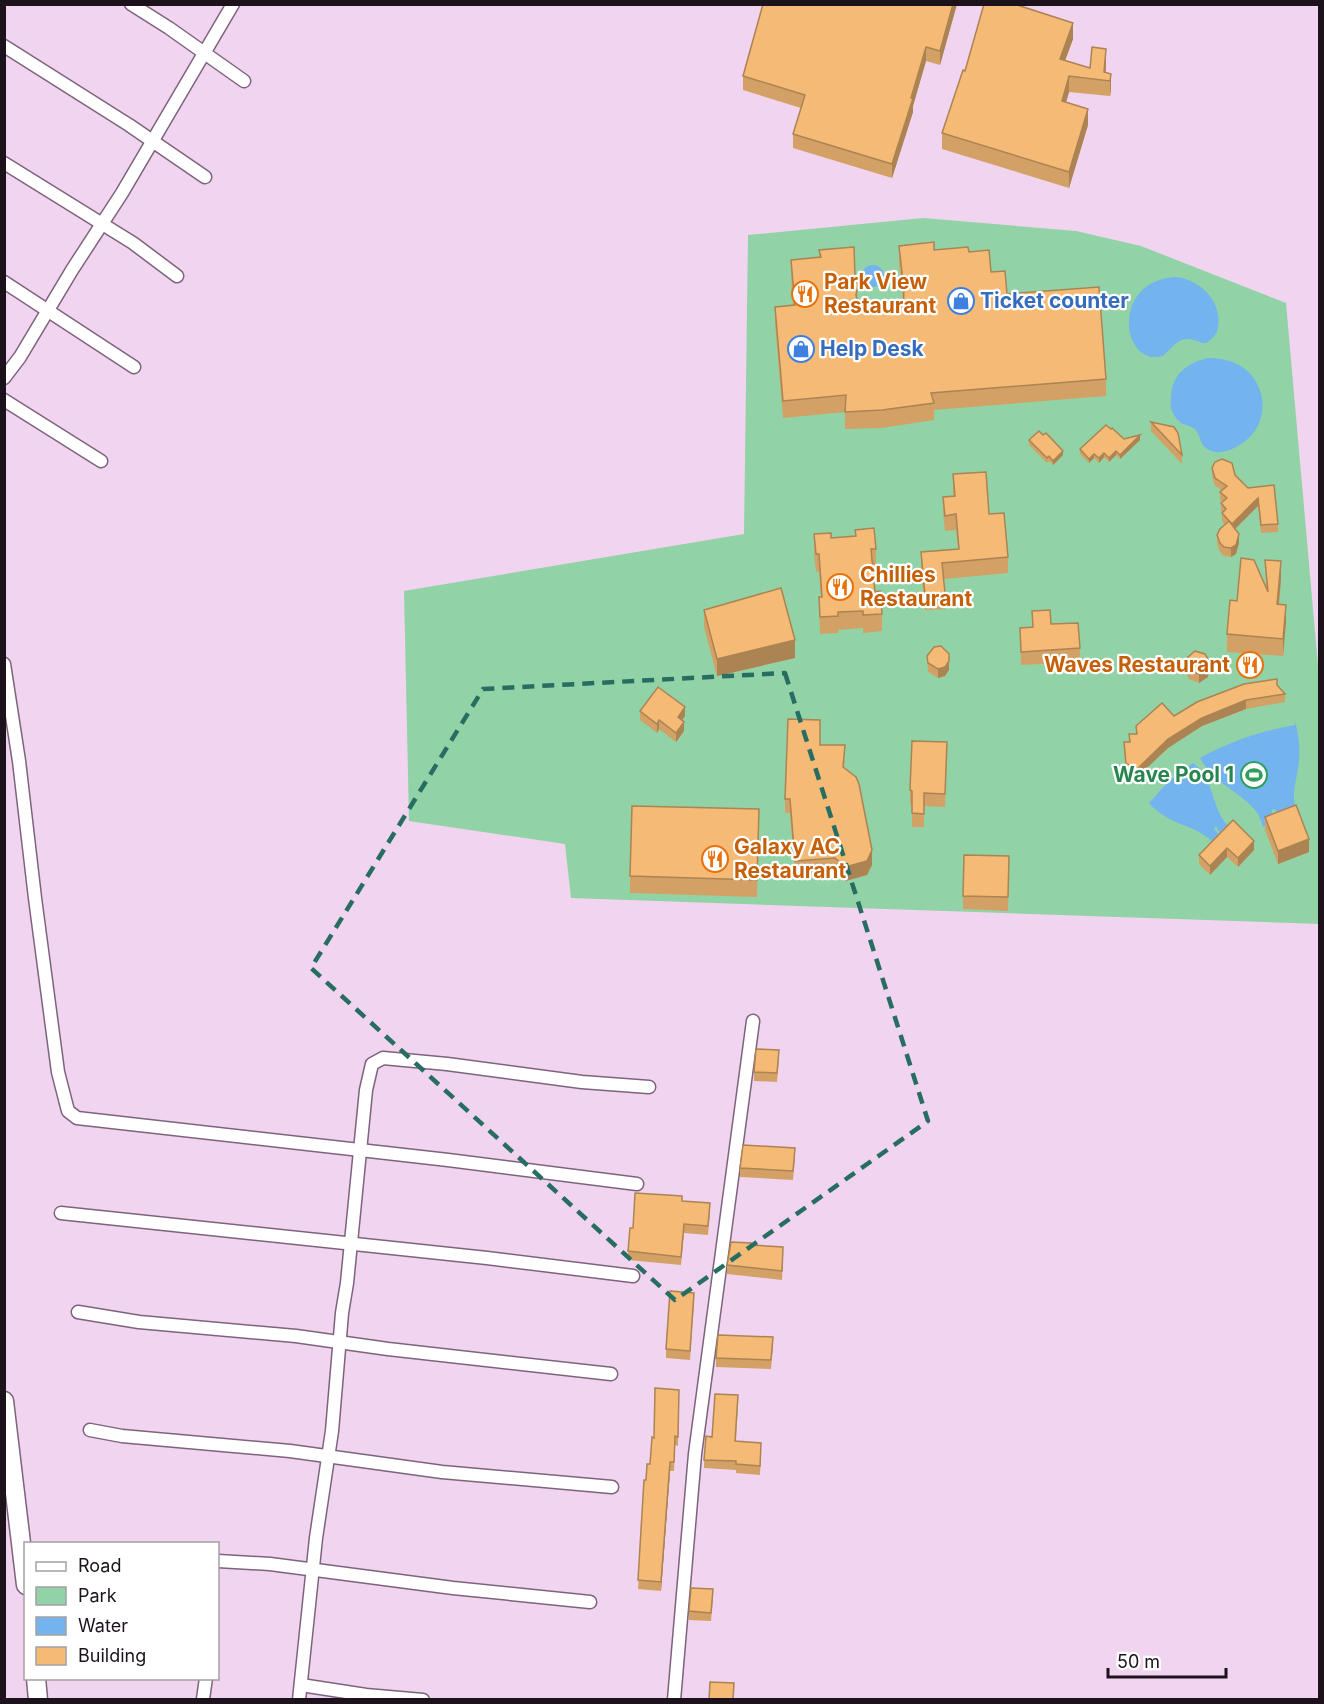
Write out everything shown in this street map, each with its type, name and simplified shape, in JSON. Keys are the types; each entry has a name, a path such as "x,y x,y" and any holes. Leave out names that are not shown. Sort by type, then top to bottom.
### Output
{"main road":[{"path":"4,1401 24,1568"},
{"path":"36,1680 39,1700"}],"street":[{"path":"131,4 244,81"},
{"path":"4,378 20,357 153,141 233,4"},
{"path":"4,46 205,177"},
{"path":"4,163 133,243 177,276"},
{"path":"4,282 134,367"},
{"path":"6,405 101,461"},
{"path":"4,664 19,761 58,1072 68,1111 77,1118 637,1184"},
{"path":"674,1700 695,1455 753,1021"},
{"path":"299,1700 312,1570 328,1456 366,1090 372,1064 382,1058 582,1082 649,1087"},
{"path":"61,1213 633,1276"},
{"path":"78,1312 139,1322 296,1336 611,1374"},
{"path":"90,1430 122,1436 290,1451 442,1472 612,1487"},
{"path":"219,1561 590,1602"},
{"path":"203,1699 206,1680"},
{"path":"301,1685 366,1695 423,1700"}],"highlighted area":[{"path":"785,673 928,1121 675,1300 311,968 483,689"}],"green space":[{"path":"923,218 1076,231 1141,246 1286,303 1319,677 1319,924 571,898 565,844 409,821 404,591 744,534 748,235"}],"water":[{"path":"873,265 881,268 884,276 881,284 873,287 865,284 862,276 865,268"},
{"path":"1176,277 1194,283 1209,295 1218,312 1217,332 1209,342 1183,339 1163,356 1149,356 1138,349 1131,337 1129,322 1132,306 1140,292 1155,282"},
{"path":"1208,358 1232,362 1248,371 1259,388 1262,398 1263,408 1257,427 1251,436 1228,451 1208,450 1195,429 1176,418 1171,405 1172,389 1178,376 1187,366"},
{"name":"Wave Pool 1","path":"1295,721 1299,751 1294,793 1297,814 1278,813 1274,809 1272,813 1276,821 1263,827 1255,810 1212,775 1200,758 1246,737 1295,725"},
{"path":"1193,763 1205,777 1218,811 1228,826 1220,833 1216,826 1214,829 1219,834 1212,841 1197,831 1164,816 1149,803 1167,783"}],"building":[{"path":"763,4 953,4 940,51 926,47 892,164 793,134 805,95 743,76"},
{"path":"984,4 1014,4 1073,23 1060,59 1090,68 1092,47 1106,49 1104,72 1111,74 1110,81 1069,76 1062,101 1088,109 1069,172 942,133 963,70 965,71"},
{"path":"934,242 934,250 968,247 969,252 989,250 991,272 1005,271 1007,294 1099,287 1106,379 931,393 934,403 882,410 845,412 846,395 783,401 775,307 795,305 791,260 821,257 819,250 854,247 859,311 903,307 904,290 899,246"},
{"path":"1151,422 1174,427 1178,433 1182,455"},
{"path":"1106,425 1124,439 1140,435 1120,455 1116,451 1109,458 1104,453 1099,458 1094,454 1089,459 1080,449"},
{"path":"1039,431 1043,435 1046,433 1063,451 1053,461 1029,440"},
{"path":"1222,459 1232,463 1235,475 1248,488 1274,485 1278,524 1261,525 1258,498 1232,524 1222,513 1226,509 1221,503 1227,498 1220,492 1227,486 1215,478 1212,468 1215,462"},
{"path":"986,472 989,514 1004,513 1008,557 942,563 945,593 925,595 921,552 959,549 956,514 945,516 943,497 955,496 953,474"},
{"path":"1229,521 1239,534 1236,545 1231,548 1224,547 1217,535"},
{"path":"874,528 876,549 871,549 875,592 880,591 882,614 863,615 863,611 838,612 838,616 820,617 819,597 822,597 819,554 816,554 814,534 831,533 831,538 856,536 855,530"},
{"path":"1241,558 1254,560 1268,592 1265,560 1281,561 1277,604 1286,605 1283,639 1227,634 1230,600 1237,601"},
{"path":"781,588 795,640 717,659 704,610"},
{"path":"1050,610 1051,624 1078,623 1080,648 1021,652 1020,628 1033,627 1032,611"},
{"path":"941,646 949,654 949,661 945,667 938,669 928,663 927,656 934,647"},
{"path":"1195,651 1205,654 1209,661 1208,668 1199,674 1189,670 1186,664 1187,658"},
{"path":"1277,679 1277,685 1285,694 1246,700 1202,718 1168,739 1134,772 1131,765 1126,764 1124,742 1130,742 1129,734 1137,734 1136,726 1162,703 1174,716 1197,702 1244,684"},
{"path":"658,687 685,707 678,717 684,722 676,733 659,720 657,724 640,711"},
{"path":"788,719 820,720 820,745 845,745 843,767 856,777 859,784 872,850 867,861 845,867 835,858 795,861 790,799 785,799"},
{"path":"912,741 947,742 945,794 924,793 924,814 912,813 912,791 910,790"},
{"path":"1296,805 1309,839 1278,851 1265,817"},
{"path":"632,806 759,809 757,880 630,876"},
{"path":"1233,820 1254,841 1238,858 1227,848 1210,866 1199,855"},
{"path":"964,855 1009,856 1008,897 963,896"},
{"path":"756,1049 779,1050 777,1073 754,1072"},
{"path":"743,1145 795,1148 793,1171 740,1168"},
{"path":"635,1193 682,1196 682,1201 710,1203 708,1226 684,1224 681,1257 628,1251 630,1228 633,1228"},
{"path":"731,1242 783,1247 782,1271 727,1265"},
{"path":"670,1291 694,1293 690,1351 666,1349"},
{"path":"718,1335 773,1337 771,1360 716,1358"},
{"path":"655,1388 679,1390 678,1437 675,1436 674,1462 670,1462 661,1582 638,1580 644,1480 646,1480 647,1464 650,1464 652,1437 654,1438"},
{"path":"715,1394 738,1395 735,1441 761,1443 760,1466 736,1464 736,1461 704,1460 706,1436 712,1437"},
{"path":"691,1588 713,1589 711,1613 689,1611"},
{"path":"710,1682 734,1683 733,1700 709,1700"}],"place":[{"name":"Park View Restaurant","path":"805,294"},
{"name":"Ticket counter","path":"961,301"},
{"name":"Help Desk","path":"801,349"},
{"name":"Chillies Restaurant","path":"840,587"},
{"name":"Waves Restaurant","path":"1250,665"},
{"name":"Wave Pool 1","path":"1254,775"},
{"name":"Galaxy AC Restaurant","path":"715,859"}]}
